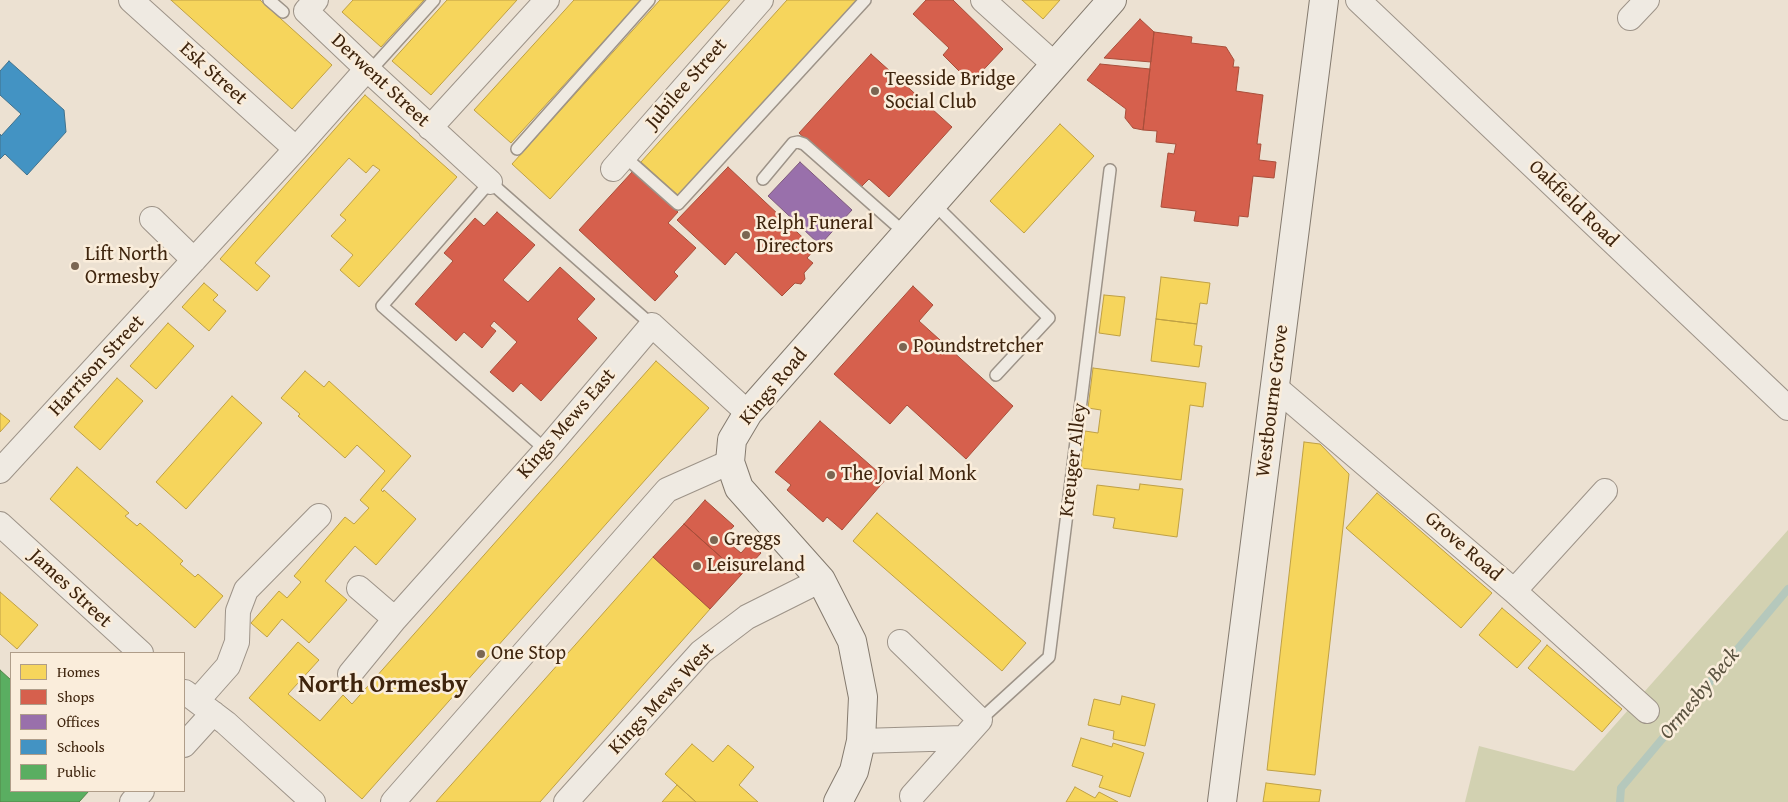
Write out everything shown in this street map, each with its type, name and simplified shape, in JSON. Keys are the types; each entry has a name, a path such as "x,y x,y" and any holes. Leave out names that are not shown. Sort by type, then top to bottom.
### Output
{"street":[{"name":"Esk Street","path":"131,0 296,149"},
{"path":"430,128 547,0"},
{"name":"Jubilee Street","path":"618,162 761,0"},
{"path":"983,0 1055,65"},
{"name":"Kings Road","path":"730,462 732,440 748,413 1112,0"},
{"name":"Westbourne Grove","path":"1222,802 1324,0"},
{"name":"Oakfield Road","path":"1358,0 1788,408"},
{"path":"1630,18 1647,0"},
{"name":"Derwent Street","path":"311,6 368,71 490,182"},
{"name":"Harrison Street","path":"0,471 368,71"},
{"path":"152,219 194,260"},
{"path":"652,325 748,413"},
{"name":"Kings Mews East","path":"350,674 395,619 546,450 652,325"},
{"name":"Grove Road","path":"1275,387 1514,591 1647,711"},
{"path":"393,802 667,490 730,462 739,488 820,580 852,641 863,697 861,741 854,771 838,802"},
{"path":"1514,591 1605,491"},
{"path":"185,742 198,701 228,666 237,642 238,611 246,590 319,516"},
{"name":"James Street","path":"0,524 140,652"},
{"name":"Kings Mews West","path":"566,802 701,652 747,618 820,580"},
{"path":"359,588 395,619"},
{"path":"900,642 980,720 912,796"},
{"path":"198,701 313,802"},
{"path":"861,741 964,738"},
{"path":"132,802 141,792"}],"lane":[{"path":"269,0 282,12"},
{"path":"368,71 434,0"},
{"path":"517,149 649,0"},
{"path":"618,162 678,204 864,0"},
{"path":"762,179 793,143 804,144 906,234"},
{"name":"Kreuger Alley","path":"980,720 1048,657 1110,170"},
{"path":"546,450 382,306 490,182 652,325"},
{"path":"933,204 1049,318 996,374"}],"green space":[{"path":"1788,530 1788,802 1465,802 1479,746 1574,771"}],"building: Homes":[{"path":"171,0 260,0 332,65 292,109"},
{"path":"353,0 424,0 381,47 342,12"},
{"path":"447,0 517,0 431,95 392,61"},
{"path":"574,0 641,0 511,143 474,110"},
{"path":"660,0 730,0 550,199 512,164"},
{"path":"787,0 857,0 680,197 641,162"},
{"path":"1022,0 1060,0 1043,19"},
{"path":"365,95 457,177 359,287 340,270 353,255 331,236 346,220 340,215 380,170 373,165 366,173 349,158 255,263 270,276 257,291 220,259"},
{"path":"1060,124 1094,156 1024,233 990,201"},
{"path":"1161,277 1210,283 1207,304 1200,303 1197,324 1156,319"},
{"path":"204,283 218,295 213,300 226,311 209,331 182,307"},
{"path":"1104,295 1125,297 1120,336 1099,333"},
{"path":"1156,319 1197,324 1194,345 1202,346 1199,367 1151,361"},
{"path":"168,323 194,346 156,389 130,366"},
{"path":"656,361 709,408 362,799 249,698 298,642 319,660 288,694 320,721 343,695 352,704"},
{"path":"1093,368 1206,383 1203,407 1190,405 1181,480 1081,468 1085,431 1098,433 1101,410 1088,408"},
{"path":"305,371 324,387 329,381 411,456 381,490 383,492 384,490 416,519 376,565 355,546 325,581 347,600 309,643 282,619 267,637 251,623 279,591 287,598 301,582 294,576 345,517 354,524 369,508 360,500 385,471 357,445 345,458 298,416 300,414 281,398"},
{"path":"117,378 143,401 100,450 74,427"},
{"path":"232,396 262,423 186,509 156,482"},
{"path":"0,413 10,421 0,432"},
{"path":"1304,442 1320,444 1349,474 1315,775 1267,770"},
{"path":"77,467 129,513 125,516 137,526 140,523 183,561 180,564 195,577 198,574 223,596 195,628 50,499"},
{"path":"1140,484 1183,489 1177,537 1113,528 1115,518 1093,515 1097,485 1139,490"},
{"path":"1377,493 1492,593 1461,628 1346,528"},
{"path":"877,513 1026,643 1002,671 853,541"},
{"path":"653,557 710,609 540,802 436,802"},
{"path":"0,592 38,625 17,649 0,634"},
{"path":"1502,608 1541,641 1517,668 1479,635"},
{"path":"1547,645 1622,709 1602,732 1528,668"},
{"path":"1122,696 1155,704 1145,746 1113,739 1114,731 1088,725 1094,699 1120,705"},
{"path":"1081,738 1112,747 1113,743 1144,753 1130,797 1099,787 1103,776 1072,766"},
{"path":"692,744 713,762 728,745 754,767 739,785 758,802 696,802 665,774"},
{"path":"1266,783 1321,790 1319,802 1263,802"},
{"path":"677,785 696,802 662,802"},
{"path":"1075,787 1095,798 1099,792 1118,802 1066,802"}],"building: Shops":[{"path":"926,0 953,0 1003,49 971,83 943,55 949,48 913,14"},
{"path":"1140,19 1154,32 1151,62 1104,58"},
{"path":"1154,32 1192,37 1191,43 1226,47 1234,60 1233,67 1239,67 1236,91 1263,95 1257,144 1261,144 1259,160 1276,162 1274,178 1253,176 1248,217 1239,216 1238,226 1194,221 1196,211 1161,207 1168,153 1174,154 1176,144 1156,142 1157,131 1143,130"},
{"name":"Teesside Bridge Social Club","path":"871,54 952,127 889,197 869,179 860,188 799,133"},
{"path":"1100,64 1150,69 1143,130 1133,128 1125,118 1126,109 1087,80"},
{"name":"Relph Funeral Directors","path":"728,167 815,249 807,258 813,263 804,273 805,279 801,284 795,283 782,296 736,252 725,265 677,220"},
{"path":"633,171 678,212 668,223 696,248 674,272 678,276 655,301 579,230"},
{"path":"497,212 535,245 503,280 528,302 560,267 595,299 577,319 597,338 541,401 521,383 513,392 490,372 517,342 494,321 490,326 496,331 482,348 464,332 456,341 415,304 453,261 444,253 475,218 484,226"},
{"name":"Poundstretcher","path":"913,286 933,305 919,321 1013,406 966,459 907,405 890,424 834,374"},
{"name":"The Jovial Monk","path":"820,421 886,479 842,530 827,517 823,522 787,490 791,485 775,472"},
{"name":"Greggs","path":"705,500 734,526 723,538 741,553 750,543 761,553 741,575 684,524"},
{"name":"Leisureland","path":"684,524 741,575 710,609 653,557"}],"building: Offices":[{"path":"800,162 852,210 820,245 768,196"}],"building: Schools":[{"path":"9,61 64,110 66,132 27,175 5,154 0,159 0,134 1,136 21,114 0,95 0,71"}],"building: Public":[{"path":"0,670 10,679 10,792 88,792 79,802 0,802"}],"waterway":[{"name":"Ormesby Beck","path":"1620,802 1621,788 1788,589"}],"place":[{"name":"Teesside Bridge Social Club","path":"875,91"},
{"name":"Relph Funeral Directors","path":"746,235"},
{"name":"Lift North Ormesby","path":"75,266"},
{"name":"Poundstretcher","path":"903,347"},
{"name":"The Jovial Monk","path":"831,475"},
{"name":"Greggs","path":"714,540"},
{"name":"Leisureland","path":"697,566"},
{"name":"One Stop","path":"481,654"}],"district":[{"name":"North Ormesby","path":"383,686"}]}
